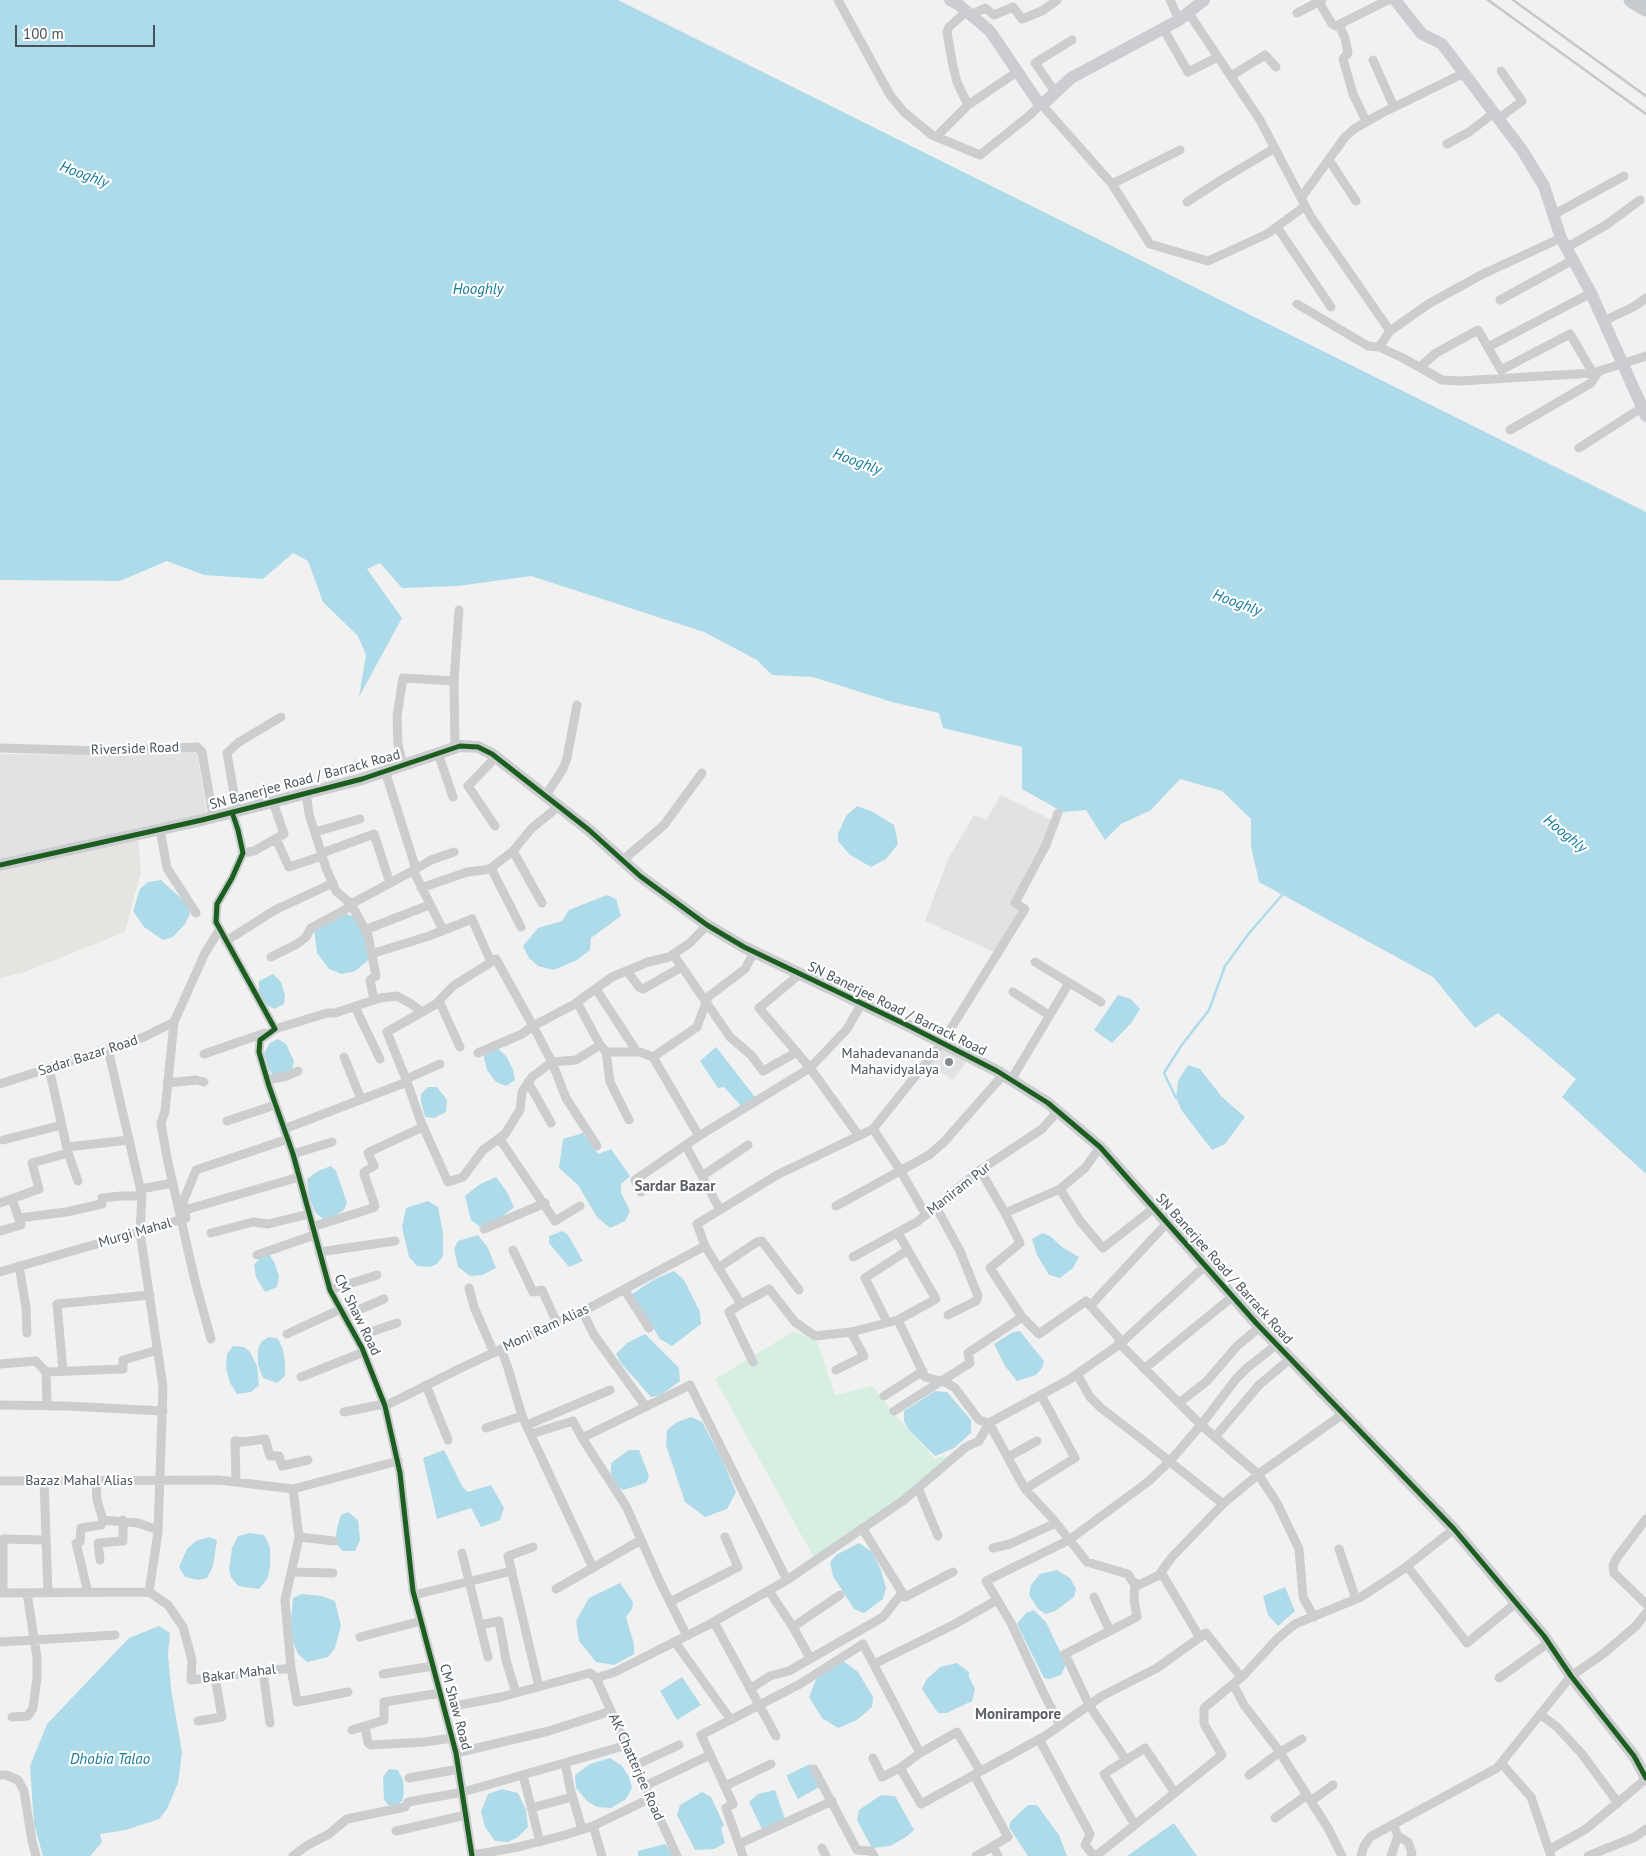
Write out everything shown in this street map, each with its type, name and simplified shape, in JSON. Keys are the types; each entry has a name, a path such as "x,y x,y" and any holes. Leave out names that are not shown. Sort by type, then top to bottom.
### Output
{"main road":[{"path":"1631,0 1646,9"}],"street":[{"path":"838,0 890,95 904,112 936,137 980,155 1030,116 1071,78 1164,28 1184,16 1204,0"},
{"path":"962,6 986,8 994,15 1013,7 1022,19 1042,12 1057,0"},
{"path":"1170,0 1218,57 1231,76 1260,120 1312,217 1390,332"},
{"path":"1297,13 1321,1 1334,26 1388,0"},
{"path":"1395,0 1422,34 1442,44 1522,150 1544,186 1564,243 1591,294 1644,409 1579,448"},
{"path":"962,6 947,32 957,82 968,105"},
{"path":"962,6 990,32 1041,105 1112,184 1150,244 1208,261 1267,234 1277,227 1303,202 1345,136 1366,121 1464,73"},
{"path":"1339,25 1345,38 1348,53 1343,59 1353,94 1366,121"},
{"path":"1164,28 1188,72 1218,57"},
{"path":"1056,92 1035,63 1072,40"},
{"path":"1231,76 1266,55 1276,67"},
{"path":"1373,60 1394,107"},
{"path":"1447,144 1522,101 1501,71"},
{"path":"936,137 968,105 1017,72"},
{"path":"1187,202 1275,148"},
{"path":"1112,184 1180,150"},
{"path":"1329,160 1356,201"},
{"path":"1553,214 1624,176"},
{"path":"1379,347 1390,332 1438,299 1483,274 1606,225 1640,200"},
{"path":"1277,227 1332,307"},
{"path":"1500,300 1573,260"},
{"path":"1488,347 1591,294"},
{"path":"1604,321 1635,306 1646,298"},
{"path":"1297,304 1368,346 1379,347 1442,380 1460,381 1596,372 1646,356"},
{"path":"1420,368 1436,353 1476,331 1480,332 1500,369 1503,370 1570,334 1596,372"},
{"path":"1510,430 1591,382 1596,372"},
{"path":"455,748 454,681 459,610"},
{"path":"403,765 398,745 397,716 403,678 454,681"},
{"path":"546,795 567,758 577,705"},
{"path":"272,1030 216,922 216,904 232,878 243,853 234,811 227,753 239,742 282,717"},
{"name":"SN Banerjee Road / Barrack Road","path":"0,865 213,817 362,779 460,746 478,747 496,757 546,795 640,876 707,925 754,952 862,1003 1007,1077 1048,1103 1100,1147 1276,1345 1454,1529 1548,1642 1571,1676 1634,1756 1646,1779"},
{"name":"Riverside Road","path":"0,748 104,751 197,747 202,752 213,817"},
{"path":"438,753 453,797"},
{"path":"495,826 468,786 496,757"},
{"path":"385,771 414,870 429,905 443,930"},
{"path":"622,860 664,825 702,773"},
{"path":"306,793 309,814 336,891 351,905 368,935 376,976 370,980 374,1000"},
{"path":"243,853 254,851 284,834 273,802"},
{"path":"421,888 467,872 491,868 513,851 532,828 559,806"},
{"path":"740,1304 705,1246 697,1224 777,1176 873,1129 942,1043 1026,909 1015,903 1046,845 1058,813"},
{"path":"315,832 360,819"},
{"path":"160,829 167,868 196,913"},
{"path":"276,839 289,867 374,834 390,883"},
{"path":"513,851 542,903"},
{"path":"272,957 297,944 306,937 310,928 431,860 454,852"},
{"path":"491,868 521,927"},
{"path":"226,941 275,910 333,883"},
{"path":"365,930 429,905"},
{"path":"371,954 472,919 491,962"},
{"path":"478,1053 522,1034 577,1002 612,977 673,954 690,943 707,925"},
{"path":"211,1339 195,1281 183,1215 173,1183 161,1123 165,1110 174,1022 205,952 220,929"},
{"path":"653,1057 697,1028 708,997 746,969 754,952"},
{"path":"673,954 733,1041 751,1055 763,1071 797,1052"},
{"path":"597,1146 566,1098 552,1062 496,959 453,986 439,1001 387,1032 423,1127 448,1182 463,1177 483,1150 505,1134 520,1110 522,1092 532,1077 552,1062 576,1060 603,1048 640,1052 653,1057 699,1136"},
{"path":"1035,962 1101,1002"},
{"path":"627,971 639,988 643,989 682,967"},
{"path":"800,974 759,1008 810,1068 859,1136"},
{"path":"836,1206 929,1155 944,1142 1007,1077 1069,983"},
{"path":"596,989 637,1052"},
{"path":"1012,992 1049,1015"},
{"path":"204,1054 272,1030 374,1000 397,996 410,1002 422,1012"},
{"path":"439,1001 460,1047"},
{"path":"577,1002 603,1048 610,1082 629,1120"},
{"path":"641,1192 635,1180 699,1136 810,1068 847,1029 862,1003"},
{"path":"355,1006 380,1059"},
{"name":"Sadar Bazar Road","path":"0,1084 144,1037 174,1022"},
{"name":"CM Shaw Road","path":"272,1030 260,1040 259,1052 293,1154 330,1290 364,1352 385,1405 398,1461 414,1595 456,1753 473,1855"},
{"path":"45,1540 3,1540 2,1593 149,1592 158,1530 163,1387 140,1232 141,1192 108,1049"},
{"path":"344,1057 361,1099"},
{"path":"284,1129 406,1081 440,1064"},
{"path":"49,1068 68,1150 78,1181"},
{"path":"267,1080 287,1076 298,1071"},
{"path":"167,1083 196,1080 204,1082"},
{"path":"528,1082 552,1123"},
{"path":"227,1121 275,1104"},
{"name":"Maniram Pur","path":"853,1257 898,1233 926,1215 980,1170 1042,1129 1058,1111"},
{"path":"3,1140 62,1125"},
{"path":"257,1255 373,1208 375,1206 364,1174 364,1172 374,1166 368,1154 369,1152 423,1127"},
{"path":"873,1129 926,1215"},
{"path":"499,1138 545,1203 554,1219 557,1221 580,1206"},
{"name":"Murgi Mahal","path":"0,1271 140,1232 183,1215 183,1202 196,1170 288,1139"},
{"path":"0,1203 39,1189 32,1163 68,1150 129,1140"},
{"path":"293,1154 332,1142"},
{"path":"686,1146 720,1210"},
{"path":"702,1176 748,1146"},
{"path":"1005,1213 1060,1188 1085,1168 1100,1147"},
{"path":"980,1170 1020,1243 990,1268 1022,1317 1039,1334 1086,1301 1118,1337 1120,1344 1144,1369 1201,1425 1258,1474 1277,1503 1299,1549 1303,1596 1314,1617"},
{"path":"183,1215 299,1177"},
{"path":"19,1218 66,1212 102,1204 102,1198 141,1192 173,1183"},
{"path":"1060,1188 1080,1221 1103,1248 1154,1208"},
{"path":"0,1231 21,1225 12,1199"},
{"path":"484,1229 545,1203"},
{"path":"936,1207 960,1251 978,1296 976,1301 948,1315"},
{"path":"211,1233 253,1222 268,1224 309,1214"},
{"path":"1090,1306 1167,1223"},
{"path":"753,1362 729,1312 769,1289 795,1322 815,1336 851,1332 898,1320 936,1299 898,1233"},
{"path":"319,1252 394,1241"},
{"path":"718,1268 757,1242 762,1241 799,1290"},
{"name":"Moni Ram Alias","path":"344,1412 385,1405 582,1311 705,1246"},
{"path":"513,1250 532,1292 542,1290 557,1323"},
{"path":"887,1322 865,1278 908,1250"},
{"path":"19,1266 25,1292 27,1333"},
{"path":"444,1708 516,1693 590,1674 596,1678 615,1672 714,1622 769,1591 918,1488 960,1451 979,1441 989,1423 1077,1374 1120,1344 1205,1266"},
{"path":"330,1290 377,1275"},
{"path":"469,1288 474,1307 508,1368 524,1420 593,1568"},
{"path":"624,1289 648,1328"},
{"path":"63,1371 57,1304 150,1295"},
{"path":"1144,1369 1232,1297"},
{"path":"287,1334 384,1299"},
{"path":"582,1311 594,1335 646,1407"},
{"path":"894,1411 970,1363 968,1352 1022,1317"},
{"path":"898,1320 925,1377 948,1383 955,1388 979,1420 989,1423 1025,1489 1056,1523 1087,1562 1128,1574 1139,1585 1158,1575 1223,1504 1258,1474 1343,1414"},
{"path":"356,1337 398,1323"},
{"path":"1179,1403 1207,1381 1237,1346 1260,1327"},
{"path":"836,1370 864,1356 851,1332"},
{"path":"1060,1725 1011,1623 986,1581 1069,1540 1149,1481 1170,1461 1201,1425 1236,1379 1276,1345"},
{"path":"46,1372 122,1369 123,1360 158,1350"},
{"path":"301,1378 364,1352"},
{"path":"1215,1437 1259,1385 1290,1359"},
{"path":"0,1364 36,1360 46,1372 48,1405"},
{"path":"884,1396 923,1371"},
{"path":"1077,1374 1090,1397 1101,1408 1223,1504"},
{"path":"426,1385 448,1440"},
{"path":"582,1438 690,1385 787,1580"},
{"path":"486,1428 524,1420 610,1390"},
{"path":"1025,1489 1075,1458 1041,1395"},
{"path":"0,1405 48,1405 163,1411"},
{"path":"531,1434 572,1421 626,1506 687,1636"},
{"path":"236,1481 234,1441 243,1442 265,1439 270,1456 279,1456 282,1466 308,1460"},
{"path":"1008,1458 1037,1441"},
{"path":"293,1489 398,1461"},
{"name":"Bazaz Mahal Alias","path":"0,1481 219,1480 293,1489"},
{"path":"44,1481 48,1593"},
{"path":"88,1593 76,1543 80,1542 81,1528 101,1525 103,1520 97,1500 96,1481"},
{"path":"918,1488 938,1536"},
{"name":"Bakar Mahal","path":"149,1592 168,1605 184,1627 192,1660 191,1680 291,1668 286,1600 299,1536 293,1489"},
{"path":"1646,1519 1616,1559 1613,1566 1614,1573 1646,1604"},
{"path":"103,1520 123,1520 158,1530"},
{"path":"100,1560 98,1543 123,1541 123,1520"},
{"path":"993,1548 1010,1544 1056,1523"},
{"path":"862,1528 905,1597 953,1572"},
{"path":"1039,1739 1090,1834 1085,1845 1095,1856 1222,1755 1204,1724 1204,1708 1241,1677 1277,1639 1295,1624 1356,1599 1407,1566 1454,1529"},
{"path":"299,1536 334,1541"},
{"path":"670,1602 738,1567 725,1537"},
{"path":"556,1589 642,1540"},
{"path":"533,1547 508,1556 539,1687"},
{"path":"1339,1549 1356,1599"},
{"path":"462,1553 488,1657"},
{"path":"1407,1566 1467,1643 1516,1603"},
{"path":"414,1595 512,1571"},
{"path":"292,1572 333,1573"},
{"path":"1161,1572 1200,1638"},
{"path":"1126,1760 1089,1704 1065,1654 1137,1617 1134,1599 1135,1582"},
{"path":"769,1591 810,1658"},
{"path":"12,1717 28,1716 34,1708 37,1678 27,1593"},
{"path":"750,1689 770,1676 788,1671 882,1616 902,1593"},
{"path":"792,1626 840,1596"},
{"path":"1094,1598 1110,1631"},
{"path":"874,1664 953,1626 997,1600"},
{"path":"1361,1856 1364,1846 1370,1837 1497,1768 1571,1676 1603,1654 1636,1626 1646,1613"},
{"path":"480,1625 497,1620 500,1623 506,1660 516,1693"},
{"path":"360,1637 421,1621"},
{"path":"714,1622 776,1736"},
{"path":"900,1768 921,1804 1039,1739 1102,1696 1157,1668 1206,1633 1241,1677"},
{"path":"0,1642 115,1635"},
{"path":"675,1642 731,1720"},
{"path":"1500,1678 1548,1642"},
{"path":"743,1856 726,1808 732,1804 701,1735 800,1684 863,1644 920,1753"},
{"path":"383,1674 433,1666"},
{"path":"291,1668 297,1702 348,1692"},
{"path":"263,1672 270,1722"},
{"path":"198,1721 222,1717 214,1677"},
{"name":"AK Chatterjee Road","path":"596,1678 676,1856"},
{"path":"1233,1684 1244,1705 1280,1752 1328,1828 1342,1856"},
{"path":"352,1730 384,1720 384,1702 440,1693"},
{"path":"456,1753 549,1731 611,1711"},
{"path":"1540,1714 1557,1726 1582,1754 1618,1803"},
{"path":"365,1726 368,1743 371,1745 424,1742 452,1738"},
{"path":"873,1758 882,1777 900,1768 920,1753 957,1732 1008,1837 976,1856"},
{"path":"1249,1775 1280,1752 1302,1739"},
{"path":"293,1856 306,1846 329,1834 346,1818 405,1807 408,1802 462,1792 627,1745"},
{"path":"636,1765 679,1745"},
{"path":"1135,1825 1104,1774 1145,1748 1175,1793"},
{"path":"645,1786 710,1754"},
{"path":"1501,1762 1531,1797 1550,1853 1586,1829 1646,1779"},
{"path":"565,1763 582,1829"},
{"path":"725,1786 771,1764"},
{"path":"409,1778 459,1768"},
{"path":"814,1769 857,1850 871,1851 874,1856"},
{"path":"0,1775 6,1774 18,1780 24,1791 36,1856"},
{"path":"523,1774 540,1842"},
{"path":"1275,1818 1333,1784"},
{"path":"531,1808 572,1796"},
{"path":"473,1855 524,1846 593,1826 651,1798"},
{"path":"739,1844 832,1802"},
{"path":"396,1832 466,1815"},
{"path":"1393,1824 1398,1836 1408,1842 1411,1856"},
{"path":"593,1826 602,1856"},
{"path":"1588,1856 1635,1837 1646,1829"},
{"path":"1391,1856 1398,1836"},
{"path":"524,1846 528,1856"},
{"path":"993,1846 998,1856"}],"shaded area":[{"path":"193,751 197,754 198,758 207,815 0,859 0,754 99,755"},
{"path":"1001,795 1052,820 1044,844 1011,903 1020,911 994,952 925,921 948,859 974,815 986,820"},
{"path":"138,839 141,871 125,932 25,972 0,978 0,870"},
{"name":"Mahadevananda Mahavidyalaya","path":"943,1048 968,1060 953,1080 930,1065"}],"green space":[{"path":"794,1331 817,1342 835,1395 873,1386 890,1409 935,1459 944,1455 948,1458 903,1498 814,1558 715,1379"}],"water":[{"name":"Hooghly","path":"0,0 618,0 1646,512 1646,1174 1562,1097 1576,1079 1498,1013 1475,1028 1433,977 1259,882 1251,846 1251,819 1222,791 1180,779 1151,810 1121,824 1105,840 1086,810 1063,812 1022,789 1022,747 943,728 939,713 892,702 813,677 772,675 757,660 704,632 531,576 458,586 402,588 380,563 367,569 402,618 359,697 366,655 358,636 323,602 308,561 293,553 263,579 204,575 167,561 120,581 0,580"},
{"path":"857,806 873,812 894,825 898,844 886,859 871,867 850,855 838,841 838,834 846,816"},
{"path":"161,880 186,903 190,914 185,924 173,937 163,940 144,927 133,911 140,889 148,882"},
{"path":"607,895 616,899 621,916 591,938 590,950 577,960 554,970 538,966 529,958 523,946 538,928 562,921 569,910"},
{"path":"343,913 355,917 366,938 371,958 355,971 342,974 329,969 317,953 314,929"},
{"path":"273,974 281,982 285,995 284,1004 274,1009 265,1004 259,992 259,981"},
{"path":"1118,995 1131,999 1140,1009 1132,1022 1112,1043 1094,1030"},
{"path":"278,1039 286,1044 294,1061 292,1070 274,1077 269,1069 264,1053 270,1043"},
{"path":"496,1047 507,1057 513,1070 515,1080 506,1086 496,1082 487,1070 484,1057 486,1052"},
{"path":"716,1047 755,1097 741,1106 724,1087 718,1088 700,1061"},
{"path":"1188,1065 1200,1069 1222,1097 1245,1117 1225,1144 1212,1150 1182,1111 1176,1098 1178,1081"},
{"path":"428,1087 437,1087 447,1100 446,1112 434,1118 425,1117 421,1101 421,1094"},
{"path":"583,1133 598,1154 611,1149 630,1176 621,1184 621,1193 630,1211 625,1221 610,1228 597,1217 578,1185 559,1168 563,1139"},
{"path":"331,1166 336,1171 347,1203 344,1210 332,1218 323,1219 315,1212 309,1196 307,1179 318,1171"},
{"path":"496,1177 507,1192 514,1207 497,1221 479,1226 471,1220 465,1196 480,1184"},
{"path":"428,1201 438,1207 443,1233 443,1256 437,1264 430,1267 417,1266 409,1257 402,1227 406,1208"},
{"path":"563,1231 568,1235 583,1261 569,1267 549,1243 549,1236"},
{"path":"1043,1233 1079,1257 1073,1268 1060,1278 1049,1275 1037,1255 1032,1239"},
{"path":"478,1235 488,1248 496,1268 482,1275 470,1276 458,1267 454,1249 458,1241"},
{"path":"270,1255 279,1276 277,1287 265,1292 256,1277 254,1265 260,1258"},
{"path":"674,1271 684,1280 700,1312 701,1324 672,1346 660,1339 632,1294 655,1279"},
{"path":"1020,1331 1044,1361 1042,1368 1036,1375 1017,1381 1005,1366 994,1344 1013,1332"},
{"path":"645,1334 679,1368 680,1381 661,1395 651,1397 621,1363 616,1354 627,1343"},
{"path":"269,1337 278,1339 283,1349 285,1376 277,1383 263,1378 258,1365 258,1349 261,1342"},
{"path":"233,1346 244,1347 250,1352 257,1366 259,1385 251,1392 237,1394 230,1383 226,1368 227,1354"},
{"path":"935,1391 947,1392 971,1420 971,1433 954,1448 935,1456 909,1430 904,1421 904,1411"},
{"path":"691,1417 702,1422 722,1459 736,1492 727,1509 705,1517 685,1502 666,1445 667,1430 677,1422"},
{"path":"444,1450 462,1486 468,1492 491,1485 504,1508 500,1520 481,1527 471,1508 437,1519 423,1458"},
{"path":"629,1450 639,1450 649,1476 646,1483 623,1490 618,1487 611,1474 611,1463"},
{"path":"348,1512 358,1520 360,1540 355,1551 343,1551 335,1543 341,1515"},
{"path":"250,1533 264,1535 270,1547 268,1578 259,1589 238,1586 231,1577 229,1570 232,1548 238,1536"},
{"path":"209,1537 217,1540 213,1566 207,1578 198,1580 185,1577 179,1567 187,1549 196,1541"},
{"path":"859,1543 872,1552 881,1570 886,1588 883,1599 864,1613 854,1609 833,1576 830,1562 836,1555"},
{"path":"1057,1570 1070,1578 1076,1589 1074,1597 1055,1611 1046,1614 1038,1609 1029,1595 1031,1585 1040,1574"},
{"path":"620,1583 633,1602 632,1609 626,1617 634,1644 634,1654 614,1665 596,1662 579,1641 576,1621 589,1598"},
{"path":"1285,1587 1295,1611 1278,1626 1268,1615 1263,1596"},
{"path":"302,1594 321,1596 335,1601 341,1626 335,1648 328,1657 307,1662 298,1654 293,1642 291,1621 293,1598"},
{"path":"1034,1610 1046,1622 1066,1664 1061,1675 1049,1679 1044,1678 1017,1624 1026,1613"},
{"name":"Dhobia Talao","path":"159,1626 170,1633 168,1654 171,1689 182,1752 178,1783 167,1809 159,1819 126,1830 100,1834 102,1842 90,1856 43,1856 34,1824 30,1766 47,1724 129,1638"},
{"path":"843,1661 858,1672 873,1697 872,1707 857,1720 838,1728 822,1718 809,1697 818,1675"},
{"path":"957,1663 969,1672 969,1677 975,1689 972,1701 947,1713 938,1713 922,1689 926,1680 940,1667"},
{"path":"682,1677 701,1705 677,1720 660,1691"},
{"path":"610,1758 622,1766 629,1777 632,1788 626,1799 611,1808 597,1807 587,1801 576,1788 575,1775 590,1764"},
{"path":"810,1764 821,1786 798,1799 787,1775"},
{"path":"389,1769 398,1770 403,1780 404,1794 402,1801 395,1806 388,1805 384,1799 383,1777"},
{"path":"502,1789 518,1793 526,1810 528,1827 518,1837 508,1842 495,1841 485,1827 481,1811 488,1794"},
{"path":"775,1790 786,1822 763,1831 749,1802 758,1794"},
{"path":"702,1792 711,1797 724,1825 721,1828 725,1843 714,1849 695,1850 677,1815 680,1805"},
{"path":"881,1795 895,1796 914,1830 890,1846 872,1848 857,1820 859,1810"},
{"path":"1028,1805 1037,1805 1059,1835 1067,1856 1028,1856 1009,1827 1011,1821"},
{"path":"1174,1823 1197,1856 1127,1856"},
{"path":"665,1844 674,1856 638,1856 638,1851"}],"waterway":[{"path":"1176,1098 1164,1073 1181,1046 1209,1010 1225,966 1250,932 1282,895"}],"railway":[{"path":"1488,0 1646,114"},
{"path":"1513,0 1646,96"}],"cycle path":[{"path":"0,865 202,820 362,779 460,746 478,747 492,754 589,830 640,876 707,925 744,947 911,1027 997,1071 1048,1103 1100,1147 1257,1324 1454,1529 1544,1636 1571,1676 1634,1756 1646,1778"},
{"path":"232,812 243,853 232,878 217,904 216,922 275,1029 260,1040 259,1052 293,1154 330,1290 362,1348 385,1406 400,1473 413,1591 456,1753 472,1856"}],"place":[{"name":"Mahadevananda Mahavidyalaya","path":"949,1062"}],"district":[{"name":"Sardar Bazar","path":"675,1187"},
{"name":"Monirampore","path":"1018,1715"}]}
